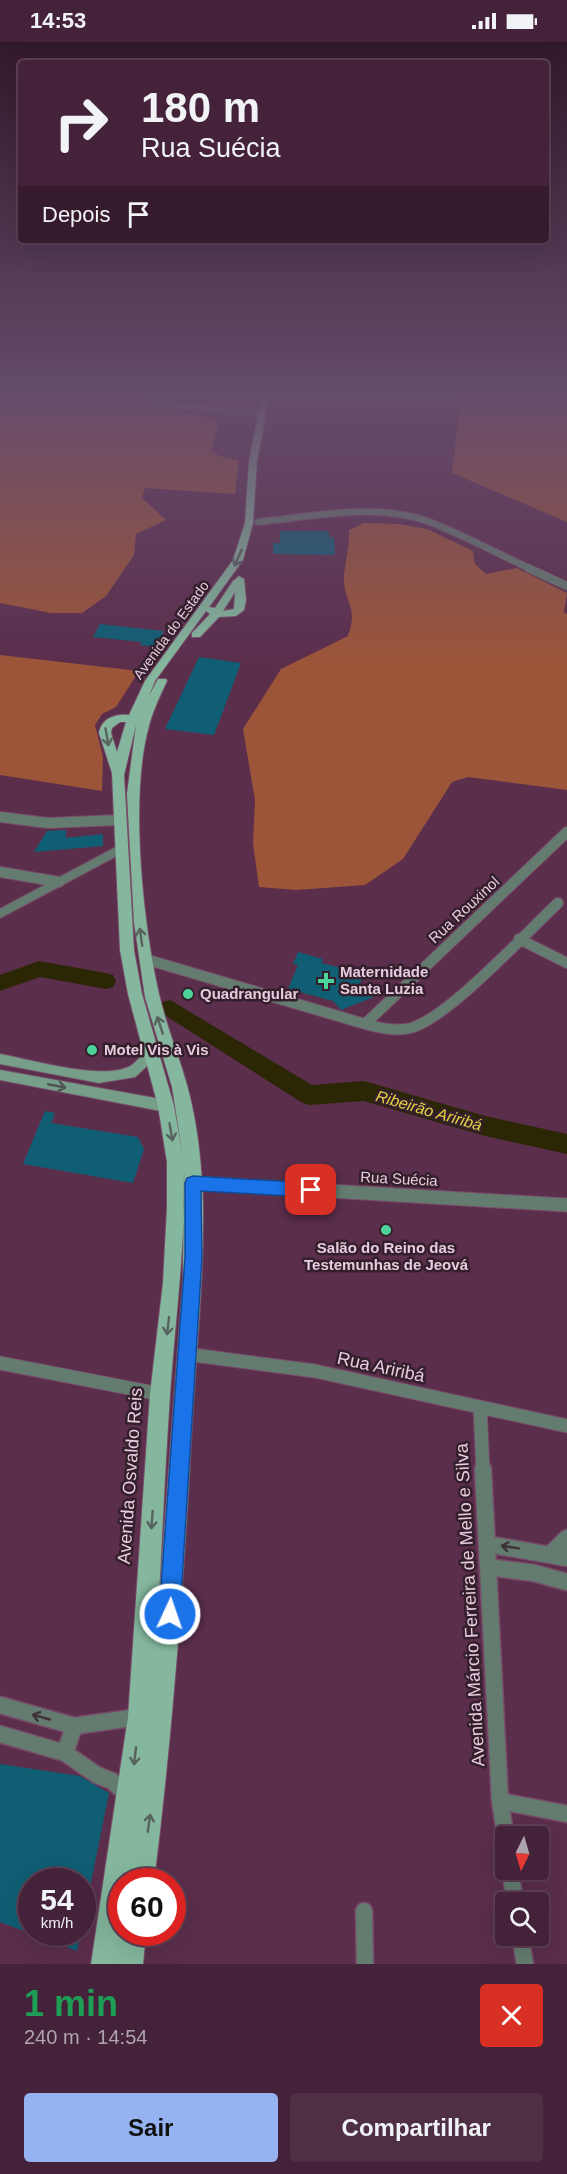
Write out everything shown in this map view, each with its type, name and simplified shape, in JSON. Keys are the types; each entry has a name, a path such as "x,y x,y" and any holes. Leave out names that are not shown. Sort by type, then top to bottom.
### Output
{"main road":[{"name":"Avenida do Estado","path":"211,610 238,560 247,534 251,484"},
{"path":"254,543 258,522 259,484"},
{"name":"Avenida do Estado","path":"144,994 124,930 118,775 137,721 172,665 211,610 239,579 251,555"},
{"path":"211,610 228,615 239,610 242,600 239,579"},
{"path":"118,775 105,733 106,727 115,719 137,721"},
{"name":"Avenida do Estado","path":"137,721 132,801 139,912 145,959 144,994"},
{"path":"142,1868 168,1646 194,1240 193,1183 182,1097 144,994"},
{"name":"Avenida Osvaldo Reis","path":"105,1964 140,1717 160,1394 172,1283 176,1208 175,1162 166,1106 152,1054 144,994"},
{"path":"0,1059 99,1078 131,1073 152,1054"},
{"path":"0,1075 166,1106"},
{"path":"94,1093 99,1078"},
{"path":"129,1964 131,1946"}],"street":[{"path":"258,522 361,514 407,516 426,521 567,586"},
{"path":"0,817 48,823 118,820"},
{"name":"Rua Rouxinol","path":"365,1024 567,832"},
{"path":"0,914 120,849"},
{"path":"0,872 58,882"},
{"path":"145,959 365,1024 402,1029 419,1025 437,1014 558,903"},
{"path":"519,939 567,963"},
{"name":"Rua Suécia","path":"193,1183 567,1205"},
{"name":"Rua Ariribá","path":"186,1354 315,1371 567,1426"},
{"path":"0,1363 160,1394"},
{"name":"Avenida Márcio Ferreira de Mello e Silva","path":"480,1408 500,1801 504,1826"},
{"path":"551,1554 567,1538"},
{"path":"487,1544 567,1558"},
{"path":"488,1567 534,1573 567,1582 567,1586"},
{"path":"0,1706 74,1726 140,1717"},
{"path":"65,1754 74,1726"},
{"path":"0,1734 65,1754 97,1775 112,1781 130,1797"},
{"path":"500,1801 567,1814"},
{"path":"364,1911 365,1964"},
{"path":"522,1946 525,1964"}],"shaded area":[{"path":"0,484 236,484 235,494 145,488 142,498 166,520 136,534 134,555 106,596 82,613 51,613 0,603"},
{"path":"477,484 567,484 567,522"},
{"path":"364,523 399,524 427,529 473,551 475,564 486,574 517,568 567,593 564,612 567,614 567,790 468,777 452,782 403,859 365,885 296,890 259,887 253,843 255,800 243,729 281,669 348,636 352,618 344,577 349,530"},
{"path":"0,655 139,671 116,707 102,714 95,725 103,757 102,791 0,775"}],"building":[{"path":"280,531 329,531 329,537 334,537 335,555 273,554 273,543 280,543"},
{"path":"100,624 164,631 156,647 140,645 142,642 93,637"},
{"path":"199,657 241,663 214,735 165,729"},
{"path":"66,830 66,838 103,834 103,846 34,852 47,831"},
{"name":"Maternidade Santa Luzia","path":"298,952 323,959 322,963 364,974 357,991 374,997 341,1010 333,1001 288,989 298,965 293,964"},
{"path":"45,1111 55,1113 51,1123 138,1137 144,1149 133,1183 23,1164"},
{"path":"0,1764 80,1776 109,1793 94,1868 18,1868 18,1929 0,1922"},
{"path":"64,1946 78,1946 77,1951"}],"waterway":[{"name":"Ribeirão Ariribá","path":"0,983 39,969 106,981"},
{"name":"Ribeirão Ariribá","path":"170,1008 309,1095 364,1091 485,1126 567,1144"}],"place":[{"name":"Maternidade Santa Luzia","path":"326,981"},
{"name":"Quadrangular","path":"188,994"},
{"name":"Motel Vis à Vis","path":"92,1050"},
{"name":"Salão do Reino das Testemunhas de Jeová","path":"386,1230"}],"route":[{"path":"170,1614 194,1257 193,1183 311,1190"}]}
